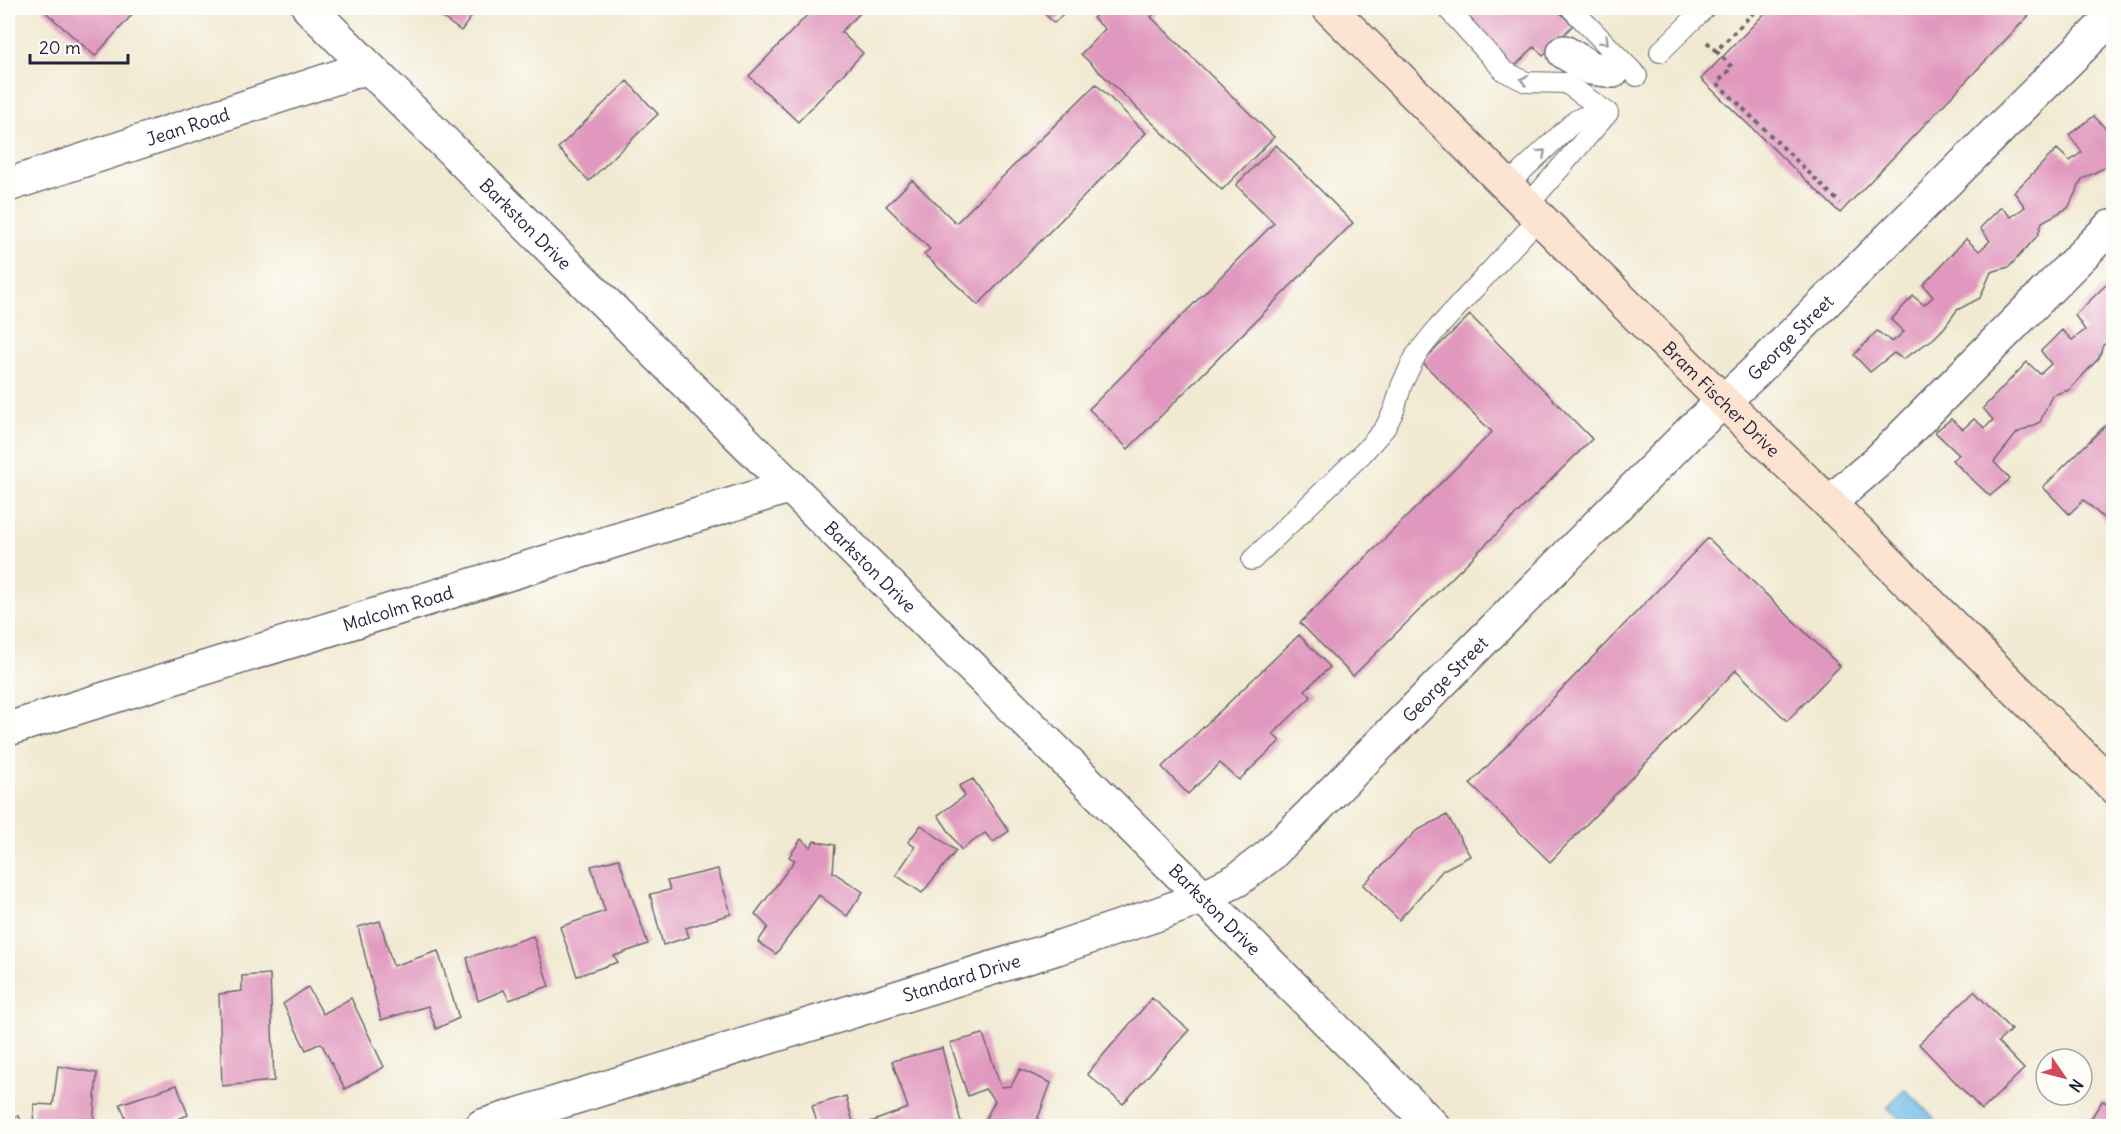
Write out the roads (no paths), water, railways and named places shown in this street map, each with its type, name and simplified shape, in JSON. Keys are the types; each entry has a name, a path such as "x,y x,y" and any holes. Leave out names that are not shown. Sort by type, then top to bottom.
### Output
{"main road":[{"name":"Bram Fischer Drive","path":"1329,8 2114,787"}],"street":[{"name":"Barkston Drive","path":"309,8 788,487 1433,1126"},
{"name":"George Street","path":"1390,736 1694,428 1724,402 2114,15"},
{"path":"1564,52 1591,68 1625,74"},
{"name":"Jean Road","path":"8,185 368,67"},
{"path":"1829,503 1880,460 2110,227"},
{"name":"Malcolm Road","path":"8,729 788,487"},
{"name":"Standard Drive","path":"482,1126 1057,948 1202,898 1237,880 1270,855 1390,736"}],"lane":[{"path":"1447,8 1509,74 1526,82 1566,83 1608,113"},
{"path":"1571,8 1625,74"},
{"path":"1660,52 1705,8"},
{"path":"1252,560 1363,453 1385,428 1416,356 1525,202 1575,121 1579,93"},
{"path":"1525,202 1608,113"},
{"path":"1575,121 1583,117 1608,113"}],"water":[{"path":"1905,1089 1942,1126 1906,1126 1887,1108"}]}
